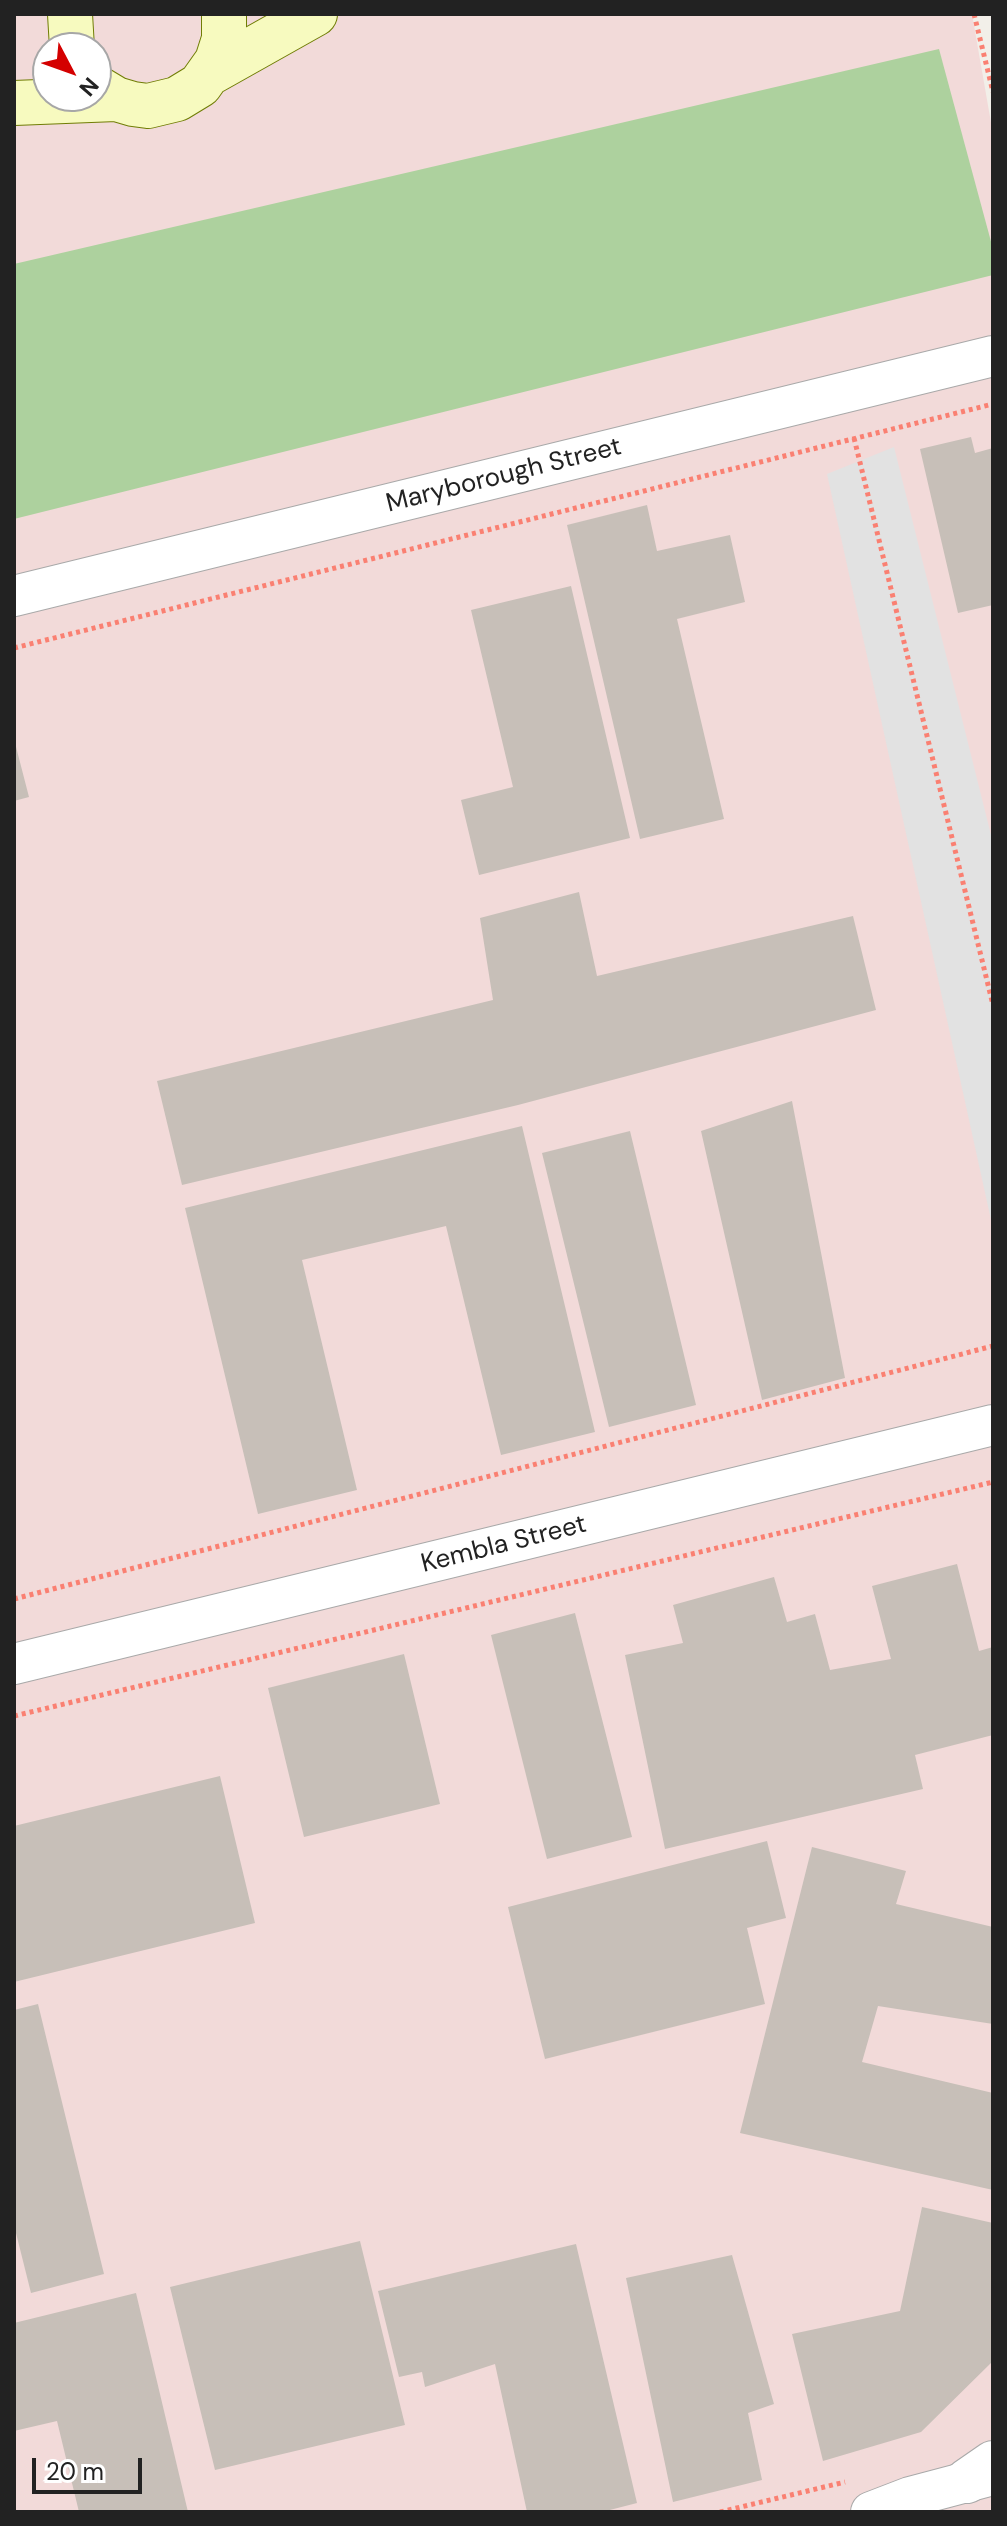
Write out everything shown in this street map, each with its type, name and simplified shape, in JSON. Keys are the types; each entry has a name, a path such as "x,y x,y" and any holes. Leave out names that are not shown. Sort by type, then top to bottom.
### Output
{"main road":[{"path":"112,95 133,104 164,104 200,85 217,61 224,39 224,14"},
{"path":"210,73 315,14"}],"street":[{"name":"Maryborough Street","path":"14,596 993,356"},
{"name":"Kembla Street","path":"14,1664 993,1425"},
{"path":"871,2512 984,2473"}],"path":[{"path":"974,14 993,92"},
{"path":"14,648 993,404"},
{"path":"854,438 993,1005"},
{"path":"14,1599 993,1346"},
{"path":"14,1716 993,1482"}],"shaded area":[{"path":"14,14 972,14 993,134 993,2512 14,2512"},
{"path":"894,447 993,843 993,1229 827,474"}],"green space":[{"path":"939,49 993,249 993,275 14,519 14,264"}],"building":[{"path":"971,437 975,453 993,448 993,605 958,613 920,449"},
{"path":"647,505 657,551 730,535 745,602 677,619 724,819 640,839 567,525"},
{"path":"571,586 630,838 479,875 461,800 513,787 471,610"},
{"path":"14,739 29,797 14,801"},
{"path":"579,892 597,976 853,916 876,1010 518,1105 182,1185 157,1081 493,1000 480,918"},
{"path":"792,1101 845,1378 762,1400 701,1131"},
{"path":"522,1126 595,1432 501,1455 446,1226 302,1260 357,1490 258,1514 185,1208"},
{"path":"630,1131 696,1405 609,1427 542,1153"},
{"path":"957,1564 979,1651 993,1647 993,1735 915,1755 923,1789 665,1849 625,1655 683,1643 673,1605 774,1577 787,1622 815,1614 830,1670 891,1659 872,1586"},
{"path":"575,1613 632,1837 547,1859 491,1635"},
{"path":"404,1654 440,1804 304,1837 268,1688"},
{"path":"220,1776 255,1923 14,1982 14,1826"},
{"path":"767,1841 786,1918 747,1928 765,2004 545,2059 508,1907"},
{"path":"812,1847 906,1871 896,1904 993,1927 993,2024 878,2006 862,2062 993,2093 993,2190 740,2133"},
{"path":"38,2004 104,2274 31,2293 14,2225 14,2010"},
{"path":"922,2207 993,2223 993,2361 921,2432 823,2461 792,2334 900,2311"},
{"path":"360,2241 405,2425 215,2470 170,2287"},
{"path":"576,2244 637,2503 602,2512 527,2512 495,2364 425,2387 422,2372 399,2377 378,2291"},
{"path":"732,2255 774,2404 748,2413 762,2480 673,2502 626,2278"},
{"path":"136,2293 188,2512 79,2512 57,2421 14,2431 14,2323"}]}
